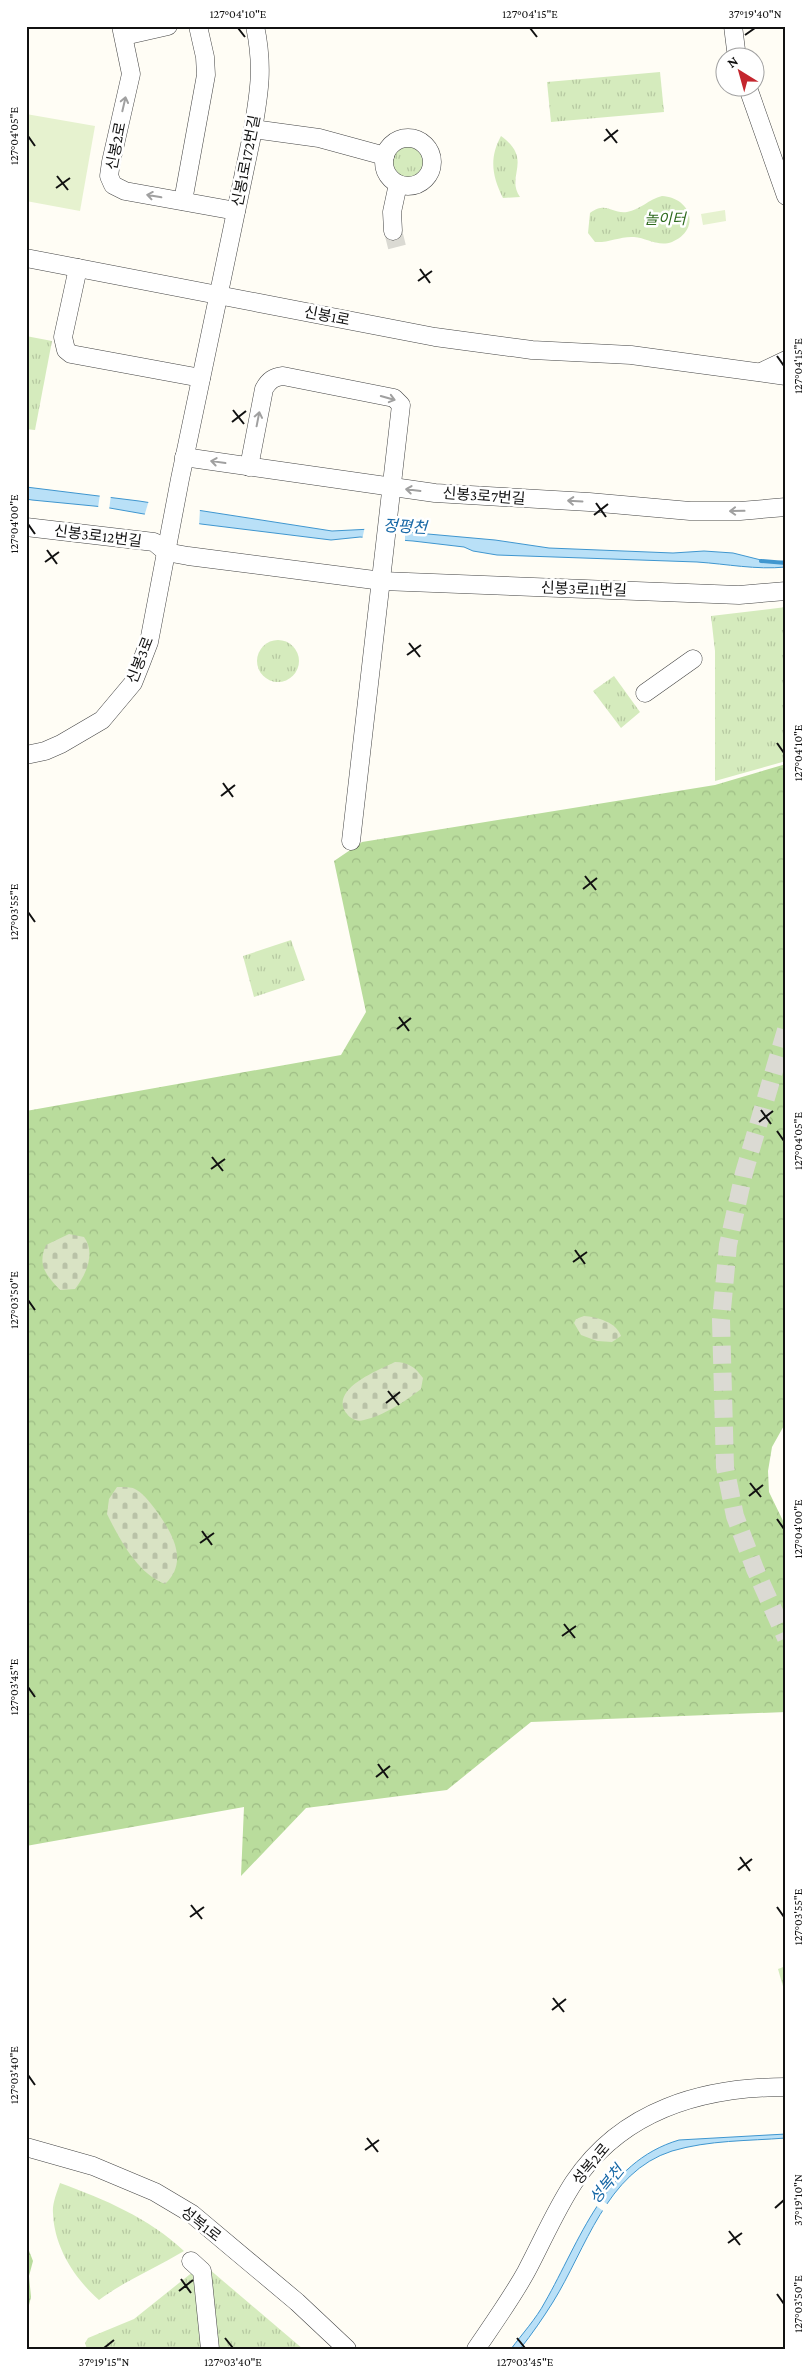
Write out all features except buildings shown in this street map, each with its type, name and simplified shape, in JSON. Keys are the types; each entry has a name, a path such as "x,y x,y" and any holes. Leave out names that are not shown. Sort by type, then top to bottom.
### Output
{"street":[{"name":"신봉2로","path":"168,26 122,31 132,74 109,176 113,185 125,191 236,211"},
{"path":"183,201 206,75 205,57 198,26"},
{"name":"신봉1로172번길","path":"218,295 261,86 261,58 255,26"},
{"path":"734,26 736,48"},
{"path":"752,98 786,196"},
{"path":"253,129 319,138 385,156"},
{"path":"402,139 418,141 430,153 431,169 422,181 409,186 398,184 389,177 386,170 385,156 395,143 402,139"},
{"path":"393,231 392,212 398,184"},
{"name":"신봉1로","path":"26,258 435,338 532,350 631,355 786,376"},
{"path":"78,268 63,337 66,350 72,354 201,378"},
{"path":"184,458 218,295"},
{"path":"761,372 786,360"},
{"path":"249,467 265,387 276,377 283,376 394,398 401,405 401,421 390,495 383,572 351,841"},
{"name":"신봉3로7번길","path":"184,458 249,467 390,495 435,493 590,502 690,511 740,512 786,507"},
{"name":"신봉3로","path":"26,755 45,751 61,744 102,720 133,683 149,642 184,458"},
{"name":"신봉3로12번길","path":"26,527 168,545"},
{"name":"신봉3로11번길","path":"168,545 275,568 383,572 739,595 786,591"},
{"path":"646,693 692,659"},
{"name":"성복2로","path":"476,2349 525,2273 575,2181 609,2142 656,2112 688,2099 728,2092 786,2087"},
{"name":"성복1로","path":"26,2147 93,2166 155,2192 192,2214 297,2302 347,2349"},
{"path":"190,2261 202,2271 210,2349"}],"green space":[{"path":"660,72 664,112 551,122 547,82"},
{"path":"26,114 95,126 80,211 26,201"},
{"path":"501,136 511,145 516,153 518,160 515,182 520,197 503,198 496,182 493,159"},
{"path":"404,141 412,141 424,147 430,163 424,179 412,185 404,185 392,179 386,167 386,159 392,147"},
{"name":"놀이터","path":"662,196 680,202 686,208 689,215 687,230 681,237 672,242 653,242 629,237 595,242 588,233 590,213 596,210 605,208 627,212"},
{"path":"725,210 726,221 703,225 701,214"},
{"path":"26,336 52,341 35,430 26,429"},
{"path":"786,607 786,761 715,781 715,651 711,616"},
{"path":"282,640 290,643 296,649 299,661 296,673 290,679 274,682 266,679 260,673 257,657 260,649 266,643"},
{"path":"614,676 640,712 621,728 593,691"},
{"path":"786,764 786,1422 772,1447 768,1471 769,1492 786,1527 786,1712 531,1722 447,1790 306,1808 241,1876 244,1807 26,1846 26,1111 341,1055 366,1012 334,861 362,842 715,785"},
{"path":"291,940 305,980 254,997 243,956"},
{"path":"69,1234 84,1237 88,1243 88,1264 83,1277 75,1289 60,1290 44,1269 42,1258 46,1245"},
{"path":"584,1316 600,1319 611,1324 619,1331 621,1336 612,1342 597,1341 581,1335 574,1323 576,1319"},
{"path":"395,1362 407,1364 417,1371 423,1378 421,1389 379,1415 361,1421 350,1417 343,1405 344,1396 368,1375"},
{"path":"117,1487 133,1488 142,1494 161,1518 172,1536 177,1556 176,1566 165,1584 146,1572 130,1555 107,1514 109,1499"},
{"path":"786,1966 786,1997 778,1969"},
{"path":"60,2183 93,2196 141,2219 184,2251 120,2286 99,2300 74,2272 57,2238 53,2209"},
{"path":"26,2243 33,2261 29,2276 31,2297 26,2317"},
{"path":"209,2269 303,2349 216,2349"},
{"path":"194,2271 201,2349 87,2349 85,2343 88,2338 134,2319"}],"water":[{"name":"정평천","path":"26,487 139,501 332,531 372,529 495,540 549,548 673,553 704,551 733,553 769,562 786,561 786,567 764,568 697,562 497,555 473,551 464,547 413,541 360,537 331,540 201,524 104,507 26,499"},
{"path":"786,2134 786,2138 686,2147 649,2161 630,2176 614,2194 600,2214 553,2302 520,2349 511,2349 541,2308 597,2206 631,2166 653,2151 679,2140"}],"pier":[{"path":"100,494 111,495 109,510 98,508"},
{"path":"149,500 200,508 199,526 144,517"},
{"path":"365,526 405,530 405,543 362,540"},
{"path":"600,2199 610,2206 606,2213 595,2205"}],"waterway":[{"name":"정평천","path":"761,561 786,563"}],"tunnel":[{"path":"393,231 397,247"},
{"path":"786,1030 744,1173 728,1245 721,1320 725,1467 735,1516 755,1569 786,1638"}],"water label":[{"name":"성복천","path":"606,2184"}]}
